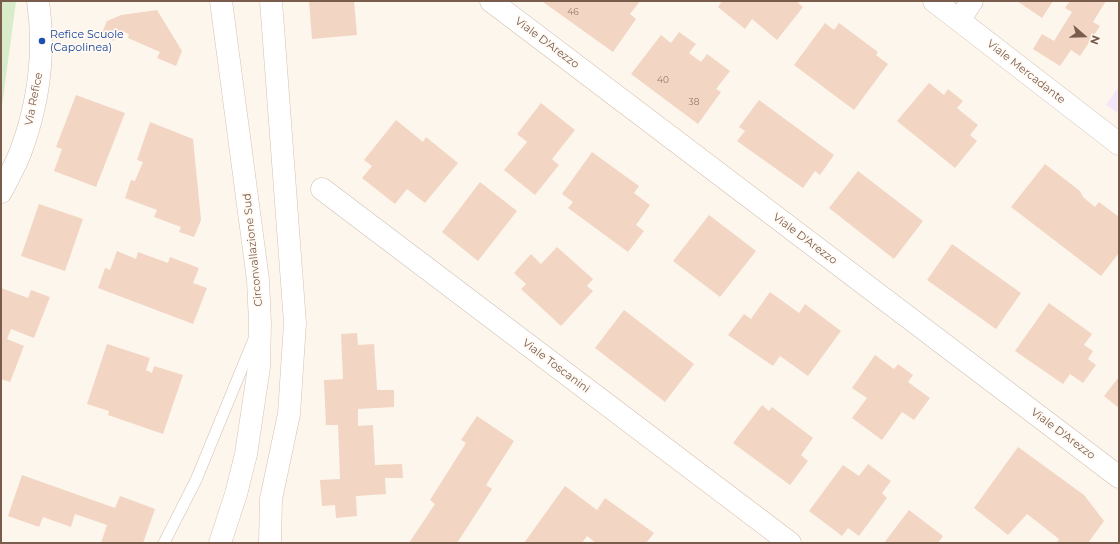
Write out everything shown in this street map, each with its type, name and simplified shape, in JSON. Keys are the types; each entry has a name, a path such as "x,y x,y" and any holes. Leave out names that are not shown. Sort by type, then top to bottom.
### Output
{"street":[{"name":"Via Refice","path":"1,192 22,149 32,115 39,76 42,41 38,1"},
{"name":"Circonvallazione Sud","path":"220,543 236,494 246,454 259,367 260,323 258,280 221,1"},
{"path":"270,1 295,323 289,414 271,499 270,543"},
{"name":"Viale D'Arezzo","path":"491,1 1119,476"},
{"name":"Viale Mercadante","path":"934,1 1119,144"},
{"path":"958,20 972,1"},
{"name":"Viale Toscanini","path":"322,188 790,543"}],"lane":[{"path":"164,543 196,480 260,323"}],"shaded area":[{"path":"1119,86 1119,114 1106,105"}],"green space":[{"path":"1,1 16,1 1,114"}],"building":[{"path":"309,1 354,1 357,35 312,39"},
{"path":"640,1 630,14 636,19 613,52 543,2"},
{"path":"722,1 796,1 803,7 777,40 752,19 745,29 718,7"},
{"path":"1017,1 1053,1 1042,18"},
{"path":"1070,1 1106,1 1093,22 1100,26 1080,56 1071,50 1060,66 1033,49 1042,34 1054,41 1072,12 1065,8"},
{"path":"157,10 182,51 176,66 157,58 160,52 128,38 129,34 119,30 114,41 101,35 107,21 121,15"},
{"path":"825,23 834,30 839,23 878,52 876,55 888,64 854,110 794,65"},
{"path":"679,32 696,44 689,53 701,62 707,54 730,71 716,89 721,92 698,124 631,74 661,35 671,43"},
{"path":"929,83 944,95 948,89 963,101 957,108 978,125 970,135 977,141 955,168 897,121"},
{"path":"76,95 125,113 96,187 54,171 62,149 56,147"},
{"path":"759,100 834,155 820,175 815,171 803,188 737,141 745,131 739,127"},
{"path":"541,103 575,130 552,159 559,165 535,195 504,170 527,142 517,134"},
{"path":"396,120 423,142 426,137 458,163 425,203 407,189 395,204 362,178 372,166 364,160"},
{"path":"150,122 193,139 201,220 194,237 179,232 181,227 154,217 157,210 125,198 131,180 135,181 143,162 137,160"},
{"path":"592,152 639,186 634,193 650,205 636,225 644,231 628,252 568,208 573,202 562,194"},
{"path":"1045,164 1080,191 1083,197 1095,207 1099,202 1119,217 1119,253 1101,276 1011,207"},
{"path":"858,171 923,221 894,259 829,208"},
{"path":"480,182 517,211 478,261 442,232"},
{"path":"39,204 83,219 65,271 21,256"},
{"path":"709,215 756,251 720,297 673,261"},
{"path":"952,244 1021,293 996,329 927,280"},
{"path":"557,247 593,279 587,286 593,291 561,326 521,289 526,284 514,273 531,254 541,264"},
{"path":"117,251 136,259 138,252 168,263 170,257 199,268 193,283 207,288 193,324 98,288 105,268 110,270"},
{"path":"1,288 28,298 31,290 50,297 34,338 11,329 7,339 24,346 10,382 1,379"},
{"path":"770,292 799,313 805,304 841,331 808,376 780,356 773,366 728,335 744,314 751,319"},
{"path":"1049,303 1092,334 1084,345 1093,351 1088,359 1096,365 1083,383 1070,374 1063,384 1015,351"},
{"path":"624,310 694,364 665,402 595,348"},
{"path":"357,333 358,345 374,344 377,390 394,390 394,407 358,409 358,426 373,425 375,465 402,464 403,478 385,478 386,494 356,496 357,516 336,518 335,505 322,506 320,480 340,479 338,425 326,425 324,380 343,379 341,334"},
{"path":"107,344 150,358 146,370 152,373 154,366 183,375 163,434 108,415 109,411 87,404"},
{"path":"875,355 894,369 898,364 913,375 908,382 930,398 914,420 902,412 882,440 852,418 867,398 852,388"},
{"path":"1119,377 1119,408 1104,396"},
{"path":"762,405 769,411 772,407 813,438 801,455 808,461 790,485 733,443"},
{"path":"477,416 514,441 486,485 492,489 457,543 409,543 435,504 430,500 466,443 461,440"},
{"path":"1018,447 1084,495 1104,521 1088,543 1057,543 1059,539 1027,514 1008,535 974,508"},
{"path":"868,464 891,481 882,493 887,498 859,536 848,528 842,536 809,511 843,465 859,476"},
{"path":"22,475 115,508 120,496 155,509 143,543 101,543 107,525 75,514 71,527 43,517 39,527 8,516"},
{"path":"565,486 597,510 605,498 654,533 646,543 596,543 587,536 582,543 524,543"},
{"path":"909,510 943,536 938,543 884,543"}],"place":[{"name":"Refice Scuole (Capolinea)","path":"42,41"}]}
